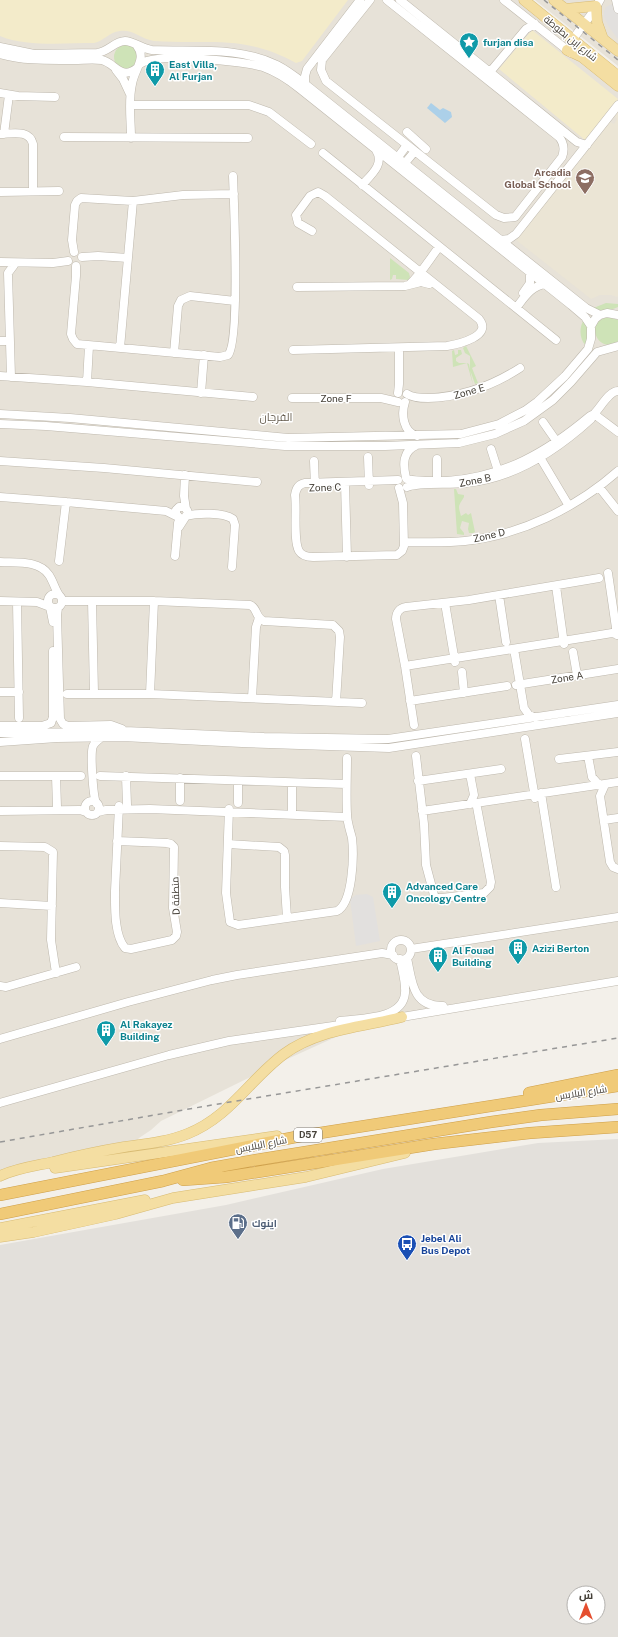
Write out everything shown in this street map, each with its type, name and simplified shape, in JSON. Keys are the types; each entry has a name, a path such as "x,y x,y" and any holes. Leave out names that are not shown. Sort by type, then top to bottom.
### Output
{"highway":[{"path":"506,1104 520,1096 534,1092 618,1075"},
{"name":"شارع اليلايس","path":"0,1195 301,1136 618,1086"},
{"name":"شارع اليلايس","path":"0,1214 163,1181 217,1167 491,1122 541,1115 618,1109"},
{"path":"163,1181 226,1177 434,1144 618,1127"}],"main road":[{"name":"شارع إبن بطوطة","path":"524,0 618,76"},
{"name":"شارع إبن بطوطة","path":"554,0 618,52"},
{"path":"565,9 598,3 598,28 603,39"},
{"path":"567,50 582,57 618,86"},
{"path":"0,1176 21,1168 167,1140 186,1134 205,1126 221,1114 277,1059 299,1044 324,1034 402,1017"},
{"path":"0,1176 278,1136 301,1136"},
{"path":"0,1228 140,1201 164,1200 306,1177 378,1160 434,1144"},
{"path":"0,1237 34,1232 116,1214 164,1200"}],"street":[{"path":"291,73 304,68 356,0"},
{"path":"305,84 307,69 360,0"},
{"path":"370,0 322,60 321,70 326,81 404,142 423,150"},
{"path":"388,0 484,70 577,142 587,145"},
{"path":"400,0 472,62"},
{"path":"504,0 618,91"},
{"path":"616,0 618,9"},
{"path":"570,37 593,12 598,3"},
{"path":"526,29 528,18"},
{"path":"484,70 526,29 535,24"},
{"path":"0,47 34,54 97,53 106,51 116,44 124,41 152,50 244,54 265,60 291,73 305,84 581,313 591,326"},
{"path":"116,44 111,50 110,57 114,68 123,79 130,95"},
{"path":"130,138 130,95 141,54 137,46"},
{"path":"0,54 33,60 102,60 121,72 128,72 152,59 236,61 277,73 300,89 376,149 397,161 404,163 588,309 600,315"},
{"path":"364,186 382,168 397,161 408,131 423,150 496,215 508,219 518,215 562,157 563,145 559,137 484,70"},
{"path":"0,93 9,95 55,97"},
{"path":"9,95 2,134 25,134 31,139 33,144 33,191"},
{"path":"130,105 249,105 269,112 310,144"},
{"path":"501,240 509,239 516,234 618,105"},
{"path":"64,137 248,138"},
{"path":"577,142 581,153"},
{"path":"364,186 379,166 379,155 376,149"},
{"path":"404,163 423,150"},
{"path":"322,153 556,340"},
{"path":"76,266 71,334 77,344 223,357 228,355 231,351 235,301 233,176"},
{"path":"0,192 59,191"},
{"path":"312,231 297,222 296,212 310,196 314,193 319,193 412,266 429,284 475,321 478,327 477,335"},
{"path":"74,252 72,244 75,205 79,199 83,197 133,201 184,195 234,194"},
{"path":"293,350 401,348 452,345 466,341 481,333 483,328 481,321 321,198 311,198 300,211 300,220 305,226"},
{"path":"120,348 133,201"},
{"path":"412,266 422,262 438,246"},
{"path":"408,286 420,274 438,246"},
{"path":"74,252 80,254 82,257 98,256 128,258"},
{"path":"68,260 69,255 74,252"},
{"path":"76,266 80,264 82,257"},
{"path":"1,262 14,265 68,260"},
{"path":"68,260 70,264 76,266"},
{"path":"1,262 23,263"},
{"path":"1,262 8,273 11,377"},
{"path":"8,273 14,265"},
{"path":"514,307 528,287 530,272"},
{"path":"297,287 408,286 421,282 429,284"},
{"path":"514,307 531,289 546,284"},
{"path":"174,353 178,306 181,300 190,296 235,301"},
{"path":"0,298 9,297"},
{"path":"0,424 46,426 285,446 421,440 472,432 498,424 526,410 550,392 588,349 591,343 591,326 595,319 600,315 607,313 617,313"},
{"path":"591,335 597,344 607,348"},
{"path":"0,341 10,341"},
{"path":"87,382 89,346"},
{"path":"401,348 405,426 412,434 421,440 447,444 470,441 495,434 536,413 553,400 571,382 594,354 600,350 618,347"},
{"path":"201,392 204,355"},
{"name":"Zone E","path":"381,398 445,397 470,392 496,382 520,368"},
{"path":"0,376 87,382 253,397"},
{"path":"539,456 594,414 609,396 618,392"},
{"path":"385,441 400,427 400,408 403,397"},
{"name":"Zone F","path":"292,398 381,398"},
{"path":"0,414 48,416 288,438 385,441 399,454 403,483"},
{"path":"594,414 618,432"},
{"path":"539,456 574,434 592,419 594,414"},
{"path":"543,422 557,442"},
{"path":"345,485 346,557 395,556 402,551 404,542 404,460 406,453 421,440"},
{"path":"492,449 498,471"},
{"path":"539,456 569,506"},
{"name":"Zone B","path":"403,483 414,481 468,479 498,471 539,456"},
{"name":"Zone B","path":"403,483 417,485 455,484 479,481 509,472 539,456"},
{"path":"368,457 369,484"},
{"path":"437,458 437,481"},
{"path":"0,461 257,482"},
{"path":"314,461 315,485"},
{"name":"Zone D","path":"404,542 466,541 487,537 529,524 569,506 599,487 618,471"},
{"path":"175,556 184,496 185,475"},
{"name":"Zone C","path":"346,557 313,557 304,556 300,553 296,542 296,497 299,491 315,485 403,483"},
{"path":"599,487 618,511"},
{"path":"0,497 231,517 235,525 232,567"},
{"path":"60,561 66,502"},
{"path":"0,562 28,563 37,565 48,574 54,586 54,602 57,615 56,700 53,717 49,724 42,726 0,726"},
{"path":"405,668 511,649 612,637 618,635 608,573"},
{"path":"414,725 398,625 398,618 401,613 411,607 499,595 599,578"},
{"path":"556,586 564,643"},
{"path":"499,595 525,711 531,717 537,718"},
{"path":"0,601 154,601 250,605 255,608 259,618 264,621 327,624 335,626 339,631 340,637 336,702"},
{"path":"92,601 94,693"},
{"path":"150,694 154,601"},
{"path":"17,602 19,718"},
{"path":"445,603 455,660"},
{"path":"252,698 256,627 259,618"},
{"path":"573,652 577,675"},
{"name":"Zone A","path":"518,684 618,669"},
{"path":"462,672 464,693"},
{"path":"511,722 516,718 519,712 518,684"},
{"path":"410,701 507,686"},
{"path":"0,692 18,692"},
{"path":"67,694 150,694 362,704"},
{"path":"56,700 60,719 66,725 111,725 124,731"},
{"path":"0,742 102,737 389,748 595,713 618,705"},
{"path":"0,733 124,731 264,737 388,739 537,718 595,713 618,713"},
{"path":"92,806 94,794 92,749 96,742 102,737"},
{"path":"78,738 85,742 88,750 92,806"},
{"path":"525,739 556,887"},
{"path":"559,759 618,752"},
{"path":"416,756 426,865 434,895 437,898 484,893 490,888 491,882 470,774"},
{"path":"588,756 592,777 600,796 610,862 613,867 618,869"},
{"path":"229,811 226,893 230,922 238,925 337,911 343,907 349,886 353,858 352,838 347,815 347,758"},
{"path":"418,781 501,770"},
{"path":"0,776 81,776"},
{"path":"56,776 57,807"},
{"path":"100,776 346,784"},
{"name":"D منطقة","path":"117,841 167,843 171,844 174,848 173,908 177,932 176,936 172,940 131,949 127,949 123,946 115,916 117,841 126,776"},
{"path":"180,778 180,802"},
{"path":"238,781 238,803"},
{"path":"422,813 595,787 618,782"},
{"path":"292,783 292,812"},
{"path":"595,787 618,785"},
{"path":"0,811 80,810 92,806"},
{"path":"0,808 92,806 106,810 121,807 347,815"},
{"path":"229,811 347,815"},
{"path":"604,820 618,818"},
{"path":"228,844 279,847 284,851 288,918"},
{"path":"0,846 45,847 51,849 54,855 51,944 56,973"},
{"path":"0,903 52,906"},
{"path":"411,949 618,917"},
{"path":"0,1039 128,1002 212,980 382,953 398,955 410,955 411,949 408,943 402,940 395,942 398,955 405,996 394,1012 380,1016 281,1031 272,1034"},
{"path":"398,955 414,990 423,1002 436,1006 463,1004 472,1005"},
{"path":"0,986 6,987 76,967"},
{"path":"0,1103 169,1055 229,1041 402,1017 618,981"}],"shaded area":[{"name":"الفرجان","path":"0,0 518,0 618,81 618,980 382,1016 283,1061 161,1121 139,1138 126,1155 0,1175"},
{"path":"535,0 618,0 618,66"},
{"path":"612,4 618,4 618,39 604,17 606,7"},
{"name":"Arcadia Global School","path":"618,111 618,296 600,295 591,299 516,240 610,122 614,124 617,119 614,116"},
{"path":"367,894 373,897 380,941 356,946 350,899 356,895"},
{"path":"618,1139 618,1637 0,1637 0,1245 226,1205 383,1169 538,1143"}],"green space":[{"path":"126,45 131,46 137,52 137,62 131,68 126,69 121,68 115,62 114,57 115,52 121,46"},
{"path":"390,258 409,273 410,277 408,280 396,279 396,275 393,275 392,279 390,280"},
{"path":"606,303 618,304 618,307 605,310 591,309"},
{"path":"609,317 618,320 618,341 611,344 605,344 596,336 595,330 596,325 601,320"},
{"path":"584,319 588,332 586,346 580,333"},
{"path":"466,346 476,366 472,368 478,383 475,384 470,370 470,356 465,353 463,348"},
{"path":"454,350 455,355 458,354 458,350 461,350 462,354 456,358 456,361 459,363 467,363 453,367 452,351"},
{"path":"467,363 469,364 473,385"},
{"path":"454,489 456,489 458,494 464,495 459,506 459,510 461,516 466,513 468,515 471,513 475,532 473,533 469,533 469,523 462,521 460,528 464,535 457,534"}],"sand":[{"path":"0,0 348,0 302,61 296,63 277,54 243,44 154,41 129,31 113,33 94,43 46,44 22,42 0,36"},
{"path":"532,30 618,99 585,140 499,69"}],"water":[{"path":"431,103 440,110 443,108 451,112 452,117 445,123 427,108"}],"railway":[{"path":"544,0 618,60"},
{"path":"0,1142 212,1105 618,1038"}],"place":[{"name":"furjan disa","path":"469,59"},
{"name":"East Villa, Al Furjan","path":"155,87"},
{"name":"Arcadia Global School","path":"585,195"},
{"name":"Advanced Care Oncology Centre","path":"392,909"},
{"name":"Azizi Berton","path":"518,965"},
{"name":"Al Fouad Building","path":"438,973"},
{"name":"Al Rakayez Building","path":"106,1047"},
{"name":"اينوك","path":"238,1240"},
{"name":"Jebel Ali Bus Depot","path":"407,1261"}],"district":[{"name":"الفرجان","path":"276,417"}]}
